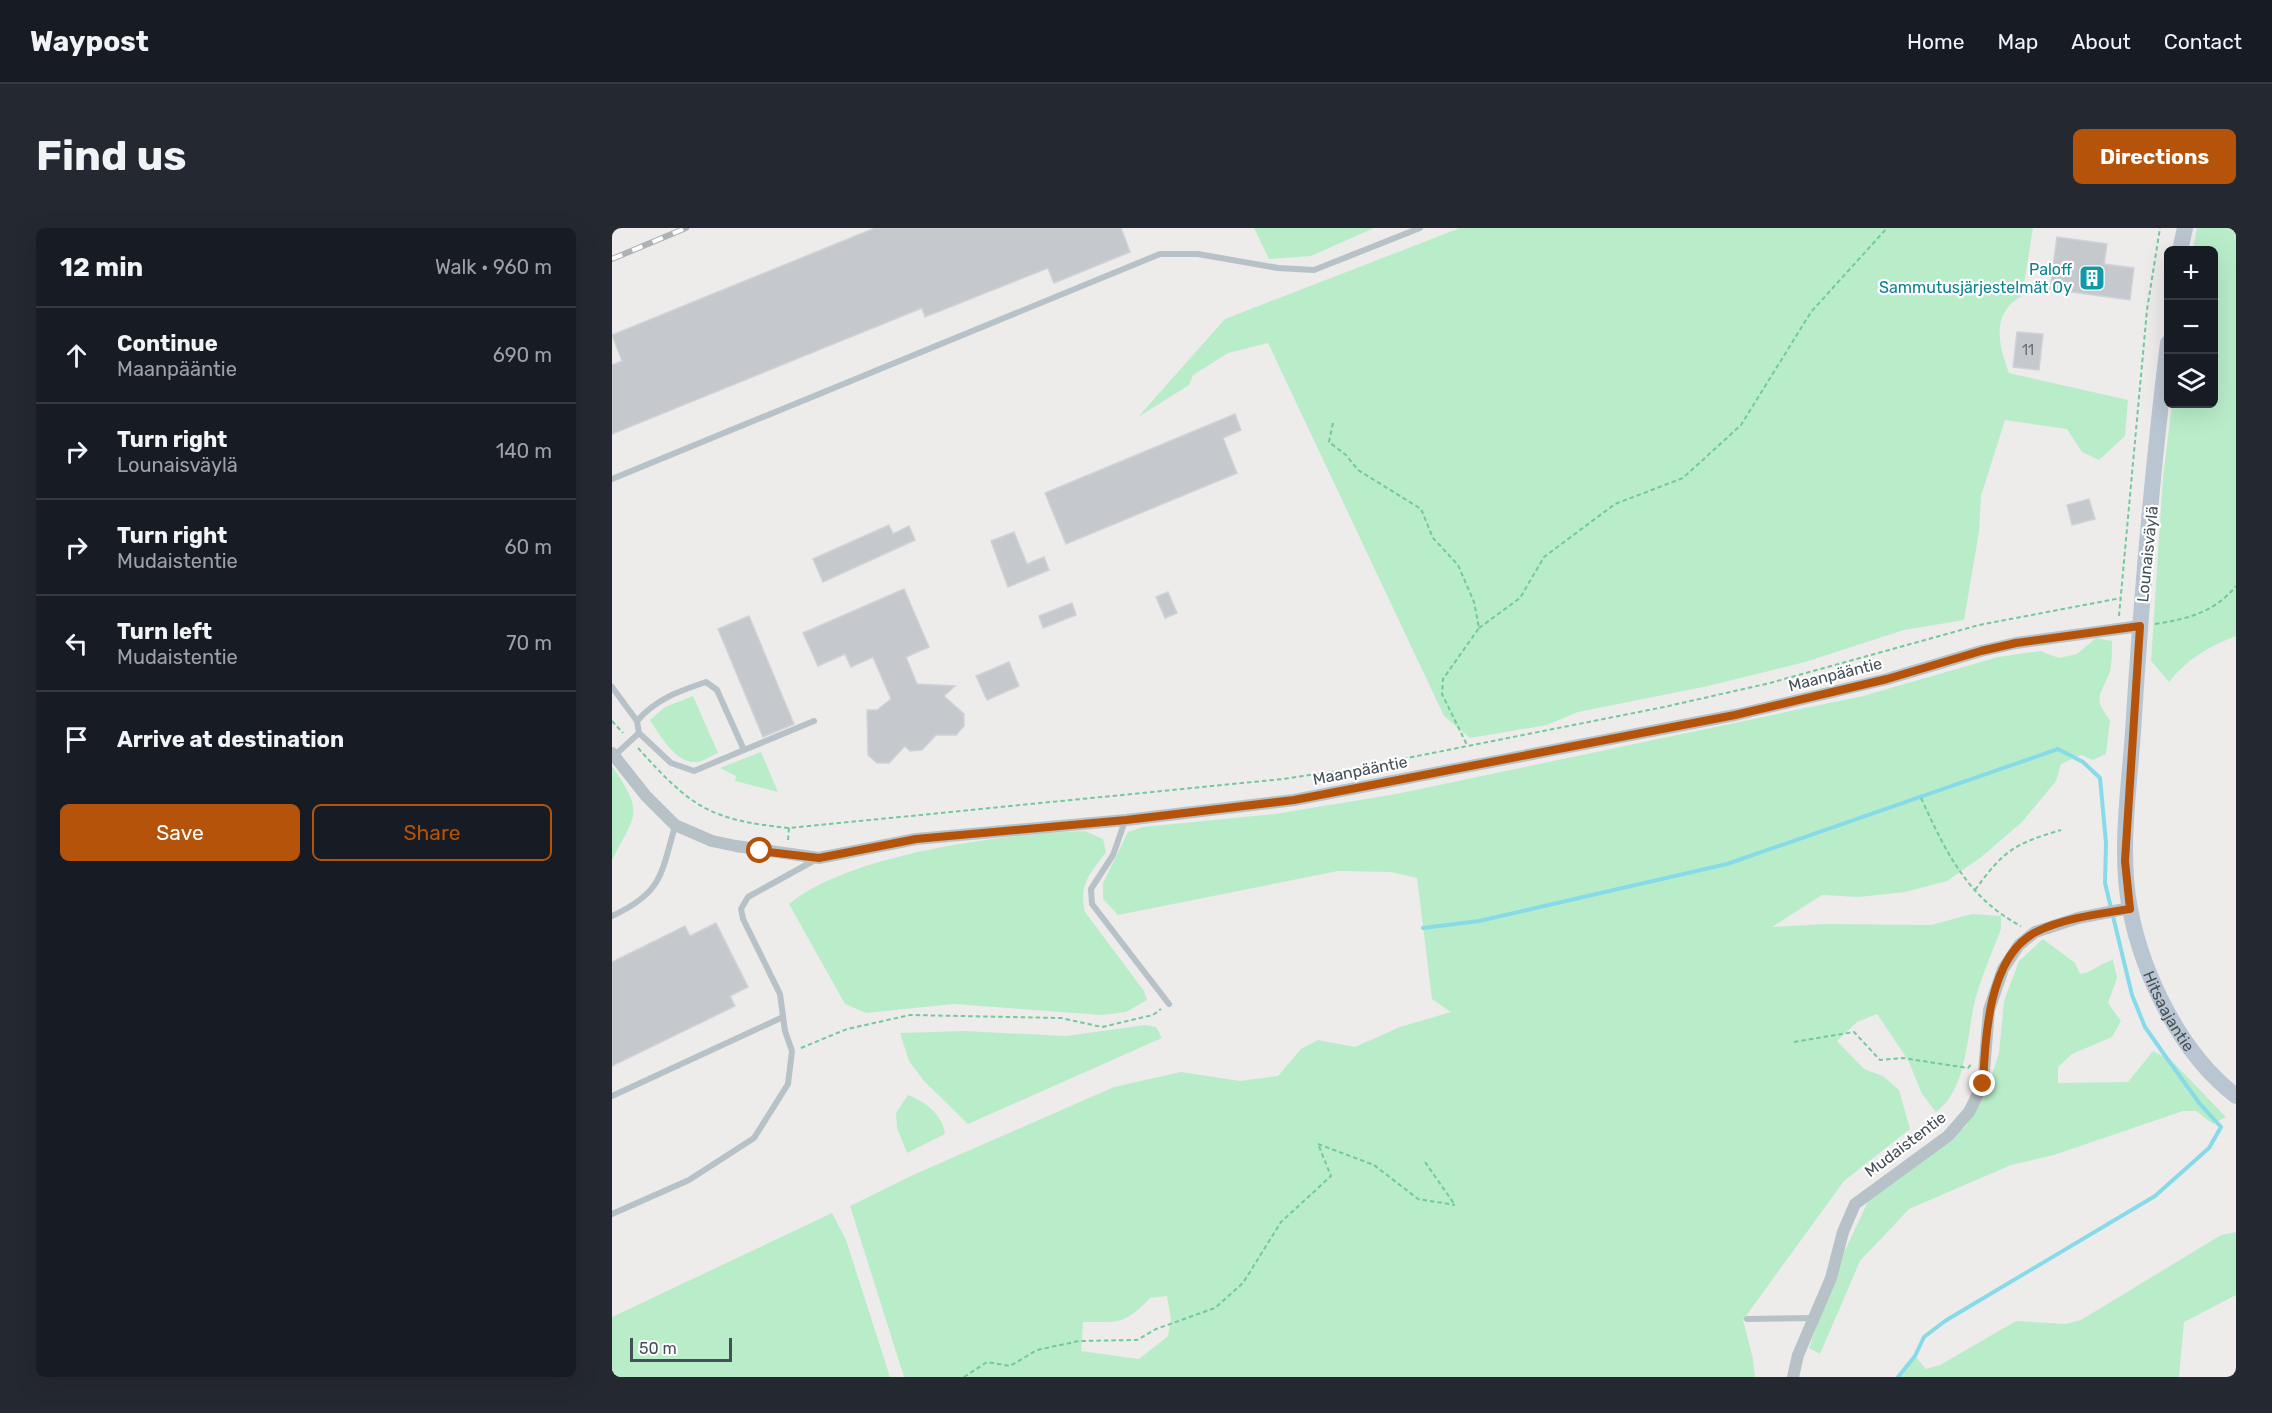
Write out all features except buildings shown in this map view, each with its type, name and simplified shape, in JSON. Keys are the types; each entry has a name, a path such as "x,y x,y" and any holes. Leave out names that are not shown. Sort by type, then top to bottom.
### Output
{"street":[{"path":"2181,246 2185,228"},
{"name":"Lounaisväylä","path":"2130,909 2125,861 2140,626 2168,354"},
{"name":"Maanpääntie","path":"613,754 646,796 675,825 712,841 819,858 916,839 1126,820 1294,800 1626,738 1887,679 1981,651 2140,626"},
{"name":"Mudaistentie","path":"1793,1377 1798,1354 1832,1278 1844,1232 1855,1204 1948,1137 1970,1112 1983,1084 1989,1010 2003,969 2019,945 2035,932 2078,918 2130,909"},
{"name":"Hitsaajantie","path":"2130,909 2141,951 2175,1022 2209,1071 2236,1096"}],"lane":[{"path":"612,479 1160,254 1198,254 1278,268 1314,270 1420,228"},
{"path":"637,721 651,705 680,690 706,682 717,690 744,750"},
{"path":"612,687 637,721 639,733 671,763 694,771 814,721"},
{"path":"613,754 639,733"},
{"path":"1126,820 1113,855 1091,890 1092,904 1168,1004"},
{"path":"612,916 643,901 654,888 675,825"},
{"path":"612,1214 689,1180 754,1138 788,1084 792,1051 783,1017 780,994 742,919 741,909 748,897 819,858"},
{"path":"612,1096 783,1017"},
{"path":"1747,1319 1814,1318"}],"path":[{"path":"1467,745 1442,694 1443,679 1479,628 1520,598 1544,557 1615,504 1683,478 1742,425 1811,312 1887,228"},
{"path":"2117,629 2147,310 2160,228"},
{"path":"1333,423 1329,442 1346,455 1358,470 1421,509 1433,538 1458,565 1474,602 1479,628"},
{"path":"2140,626 2190,617 2222,603 2236,586"},
{"path":"612,722 680,792 702,808 723,818 747,824 789,828 1283,779 1357,768 1664,707 1770,683 1979,625 2121,598"},
{"path":"1921,798 1947,856 1975,890 2018,924 2035,932"},
{"path":"1975,890 1997,859 2022,842 2061,830"},
{"path":"792,1051 847,1029 910,1015 1060,1018 1102,1027 1153,1015 1168,1004"},
{"path":"1794,1042 1854,1032 1880,1060 1903,1058 1968,1068 1985,1047"},
{"path":"964,1377 987,1362 1010,1366 1037,1350 1079,1341 1137,1340 1156,1329 1215,1308 1243,1283 1281,1222 1331,1176 1318,1144 1374,1165 1418,1200 1455,1205 1425,1162"}],"green space":[{"path":"1254,228 1374,228 1311,256 1269,259"},
{"path":"1460,228 2033,228 2022,296 2005,311 2001,320 2000,340 2009,373 2128,400 2125,436 2099,460 2082,452 2067,429 2005,420 1981,496 1979,532 1964,620 1904,630 1805,662 1708,686 1578,712 1547,725 1470,738 1444,716 1268,343 1228,353 1193,375 1189,385 1138,417 1225,319"},
{"path":"2197,228 2236,228 2236,636 2199,654 2169,682 2151,661 2163,477 2172,408 2218,408 2218,246 2194,246"},
{"path":"2096,638 2112,641 2110,671 2100,695 2101,706 2110,720 2106,754 2093,760 2081,755 2061,764 2056,781 2022,822 1980,858 1947,881 1905,892 1859,897 1822,895 1772,927 1825,924 1931,925 1972,914 2001,916 2001,929 1975,1000 1960,1076 1946,1102 1936,1112 1922,1094 1908,1060 1877,1014 1857,1022 1837,1041 1864,1069 1883,1076 1899,1090 1910,1129 1844,1181 1743,1320 1755,1377 904,1377 850,1206 913,1175 1114,1087 1181,1072 1240,1081 1278,1076 1301,1049 1318,1040 1355,1047 1400,1027 1451,1012 1432,999 1417,878 1391,872 1338,871 1118,915 1103,899 1103,883 1128,832 1143,827 1275,814 1396,794 1863,696 1998,657 2040,651 2059,658 2077,654","holes":["1167,1296 1171,1319 1168,1336 1139,1359 1081,1351 1083,1322 1121,1320 1134,1313 1150,1298"]},
{"path":"693,696 718,753 696,762 682,758 675,753 650,720 665,707"},
{"path":"761,752 778,792 735,781 736,776 720,768"},
{"path":"612,766 629,794 633,804 633,813 627,832 612,860"},
{"path":"1085,831 1103,839 1106,852 1087,879 1083,894 1085,912 1144,991 1147,1000 1126,1012 1102,1015 953,1004 866,1013 845,1004 789,904 816,886 889,859 1014,836"},
{"path":"2043,939 2075,963 2080,974 2113,960 2117,978 2108,1003 2121,1021 2112,1037 2072,1054 2058,1067 2058,1083 2128,1082 2153,1051 2172,1061 2226,1117 2213,1124 2196,1111 2183,1111 2054,1155 2011,1165 1909,1209 1860,1261 1820,1354 1809,1348 1839,1263 1870,1197 1965,1127 1986,1094 1999,1053 2004,1001 2019,961"},
{"path":"1145,1025 1156,1027 1162,1038 968,1124 924,1081 909,1061 900,1033 964,1031 1066,1036"},
{"path":"908,1095 921,1101 937,1115 945,1134 907,1153 897,1128 896,1113"},
{"path":"832,1213 846,1240 890,1377 612,1377 612,1317"},
{"path":"2236,1232 2236,1295 2184,1322 2179,1377 1898,1377 1915,1356 1926,1369 1940,1365 2016,1321 2066,1324 2081,1320 2221,1235"}],"waterway":[{"path":"1423,928 1479,921 1727,864 2058,749 2083,762 2100,778 2106,843 2105,883 2132,995 2145,1027 2200,1104 2221,1127 2209,1148 2155,1196 1945,1321 1924,1337 1915,1356 1898,1377"}],"railway":[{"path":"612,259 686,228"}],"place":[{"name":"Paloff Sammutusjärjestelmät Oy","path":"2092,278"}],"route":[{"path":"760,851 819,858 843,855 881,844 916,839 1126,820 1294,800 1626,738 1735,715 1887,679 2016,643 2140,626 2125,861 2130,909 2078,918 2035,932 2019,945 2003,969 1989,1010 1983,1084"}]}
